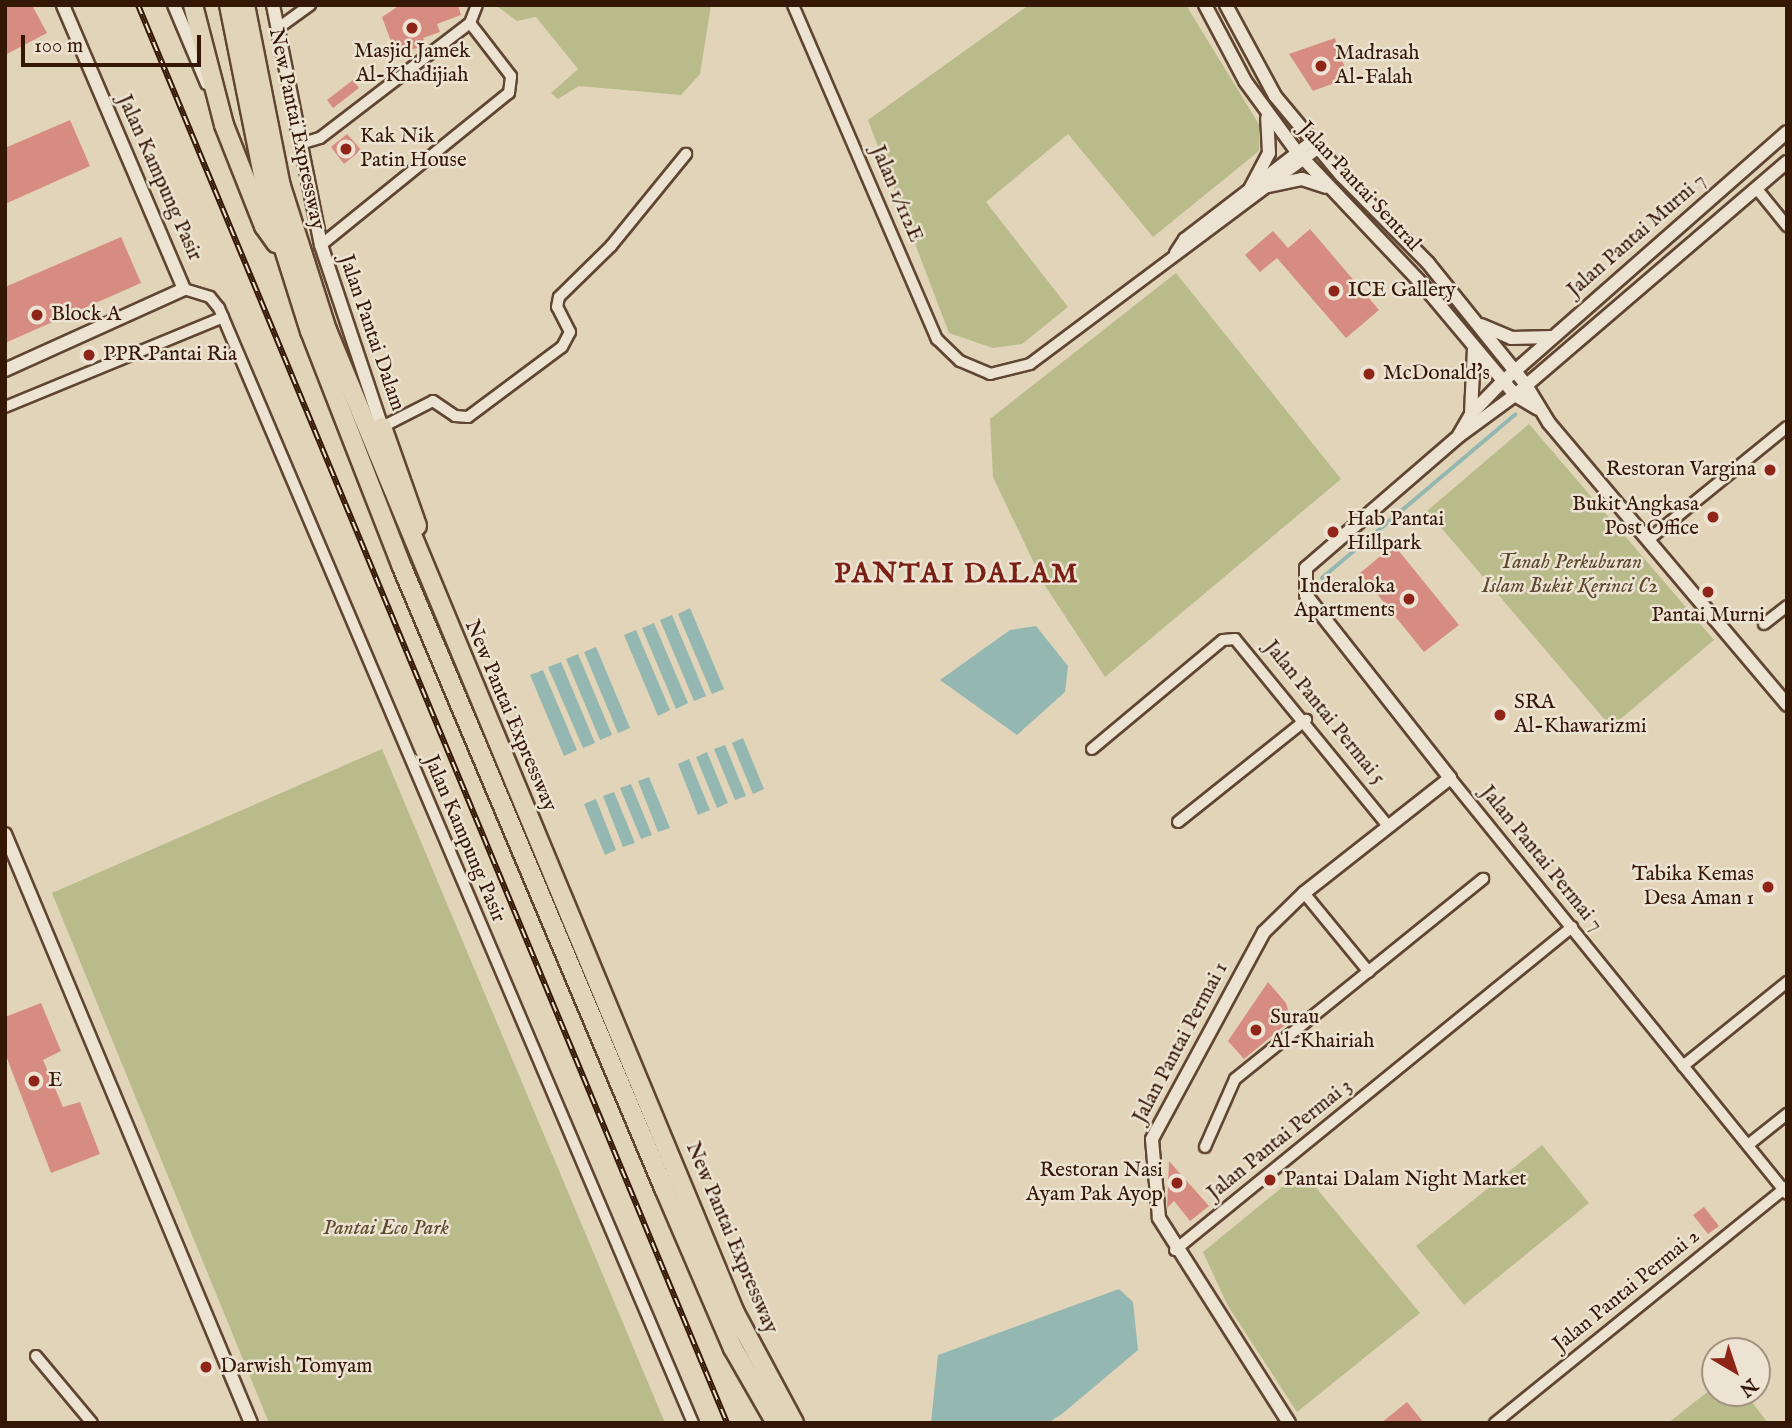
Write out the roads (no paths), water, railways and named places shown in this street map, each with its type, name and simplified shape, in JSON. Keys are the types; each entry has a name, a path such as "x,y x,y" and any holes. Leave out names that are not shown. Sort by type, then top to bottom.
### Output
{"highway":[{"path":"193,5 224,125 264,226 286,257"},
{"name":"New Pantai Expressway","path":"229,5 267,195 286,257 418,604 728,1336 776,1423"},
{"name":"New Pantai Expressway","path":"246,5 281,186 300,252 438,604 735,1313 794,1423"},
{"path":"382,427 438,604"}],"street":[{"name":"Jalan Kampung Pasir","path":"63,5 184,289"},
{"path":"174,5 224,125"},
{"name":"Jalan Pantai Dalam","path":"273,5 321,245 382,427"},
{"path":"277,29 310,5"},
{"path":"300,144 320,138 470,23 477,5"},
{"name":"Jalan 1/112E","path":"793,5 937,339 960,361 990,374 1030,364 1175,253"},
{"name":"Jalan Pantai Sentral","path":"1205,5 1264,109 1300,156 1474,347 1502,382 1515,395 1537,408"},
{"name":"Jalan Pantai Sentral","path":"1226,5 1275,96 1475,321 1526,385 1537,408"},
{"path":"321,245 509,93 511,76 470,23"},
{"path":"1250,189 1272,139 1264,109"},
{"name":"Jalan Pantai Murni 7","path":"1471,414 1552,337 1787,132"},
{"path":"1175,253 1184,239 1250,189 1317,144"},
{"path":"382,427 433,401 454,416 468,417 562,347 570,332 557,307 559,297 611,246 685,154"},
{"path":"1175,253 1269,186 1300,156"},
{"name":"Jalan Pantai Murni 7","path":"1459,436 1515,395 1787,162"},
{"path":"1269,186 1302,179 1335,192"},
{"path":"1757,189 1787,226"},
{"name":"Jalan Kampung Pasir","path":"5,370 184,289 210,297 223,317 693,1423"},
{"path":"5,407 223,317"},
{"path":"1475,321 1511,338 1552,337"},
{"path":"1459,436 1471,414 1474,347"},
{"path":"1537,408 1787,705"},
{"path":"1648,540 1787,427"},
{"name":"Jalan Pantai Permai 7","path":"1459,436 1306,568 1306,595 1450,778 1786,1190"},
{"path":"1765,624 1787,606"},
{"name":"Jalan Pantai Permai 5","path":"1092,749 1223,640 1244,644 1388,826"},
{"path":"1178,822 1306,720"},
{"name":"Jalan Pantai Permai 1","path":"1289,1423 1175,1250 1159,1218 1152,1139 1247,959 1264,932 1304,893 1450,778"},
{"path":"5,834 251,1423"},
{"path":"1205,1147 1235,1079 1483,879"},
{"path":"1304,893 1369,972"},
{"name":"Jalan Pantai Permai 3","path":"1175,1250 1572,927"},
{"path":"1683,1066 1787,982"},
{"path":"1748,1146 1787,1114"},
{"name":"Jalan Pantai Permai 2","path":"1495,1423 1786,1190"},
{"path":"36,1356 92,1423"}],"water":[{"path":"690,608 724,689 712,694 678,614"},
{"path":"672,615 706,696 694,701 660,620"},
{"path":"654,623 688,703 676,709 642,628"},
{"path":"1036,626 1068,666 1065,692 1017,735 940,680 1010,630"},
{"path":"636,630 670,710 658,716 624,635"},
{"path":"596,647 630,728 618,733 584,652"},
{"path":"578,654 612,735 600,740 566,659"},
{"path":"561,662 595,743 583,748 548,667"},
{"path":"543,670 577,750 564,756 530,675"},
{"path":"743,738 764,789 753,794 732,743"},
{"path":"725,745 746,796 735,800 714,749"},
{"path":"707,752 728,803 717,808 696,757"},
{"path":"689,759 710,810 698,815 678,764"},
{"path":"649,777 670,828 658,832 638,781"},
{"path":"631,784 652,835 641,839 620,788"},
{"path":"614,792 635,843 623,847 603,796"},
{"path":"596,799 616,850 605,855 584,804"},
{"path":"1119,1289 1133,1302 1138,1350 1062,1414 1048,1423 931,1423 938,1355"}],"waterway":[{"path":"1322,578 1515,415"}],"railway":[{"path":"138,5 727,1423"}],"place":[{"name":"Masjid Jamek Al-Khadijiah","path":"412,28"},
{"name":"Madrasah Al-Falah","path":"1321,66"},
{"name":"Kak Nik Patin House","path":"346,149"},
{"name":"ICE Gallery","path":"1334,291"},
{"name":"Block A","path":"37,315"},
{"name":"PPR Pantai Ria","path":"89,355"},
{"name":"McDonald's","path":"1369,374"},
{"name":"Restoran Vargina","path":"1770,470"},
{"name":"Bukit Angkasa Post Office","path":"1713,517"},
{"name":"Hab Pantai Hillpark","path":"1333,532"},
{"name":"Pantai Murni","path":"1708,592"},
{"name":"Inderaloka Apartments","path":"1409,599"},
{"name":"SRA Al-Khawarizmi","path":"1500,715"},
{"name":"Tabika Kemas Desa Aman 1","path":"1768,887"},
{"name":"Surau Al-Khairiah","path":"1256,1030"},
{"name":"E","path":"34,1081"},
{"name":"Pantai Dalam Night Market","path":"1270,1180"},
{"name":"Restoran Nasi Ayam Pak Ayop","path":"1177,1183"},
{"name":"Darwish Tomyam","path":"206,1367"}],"district":[{"name":"PANTAI DALAM","path":"957,575"}],"park label":[{"name":"Tanah Perkuburan Islam Bukit Kerinci C2","path":"1570,575"},
{"name":"Pantai Eco Park","path":"386,1229"}]}
